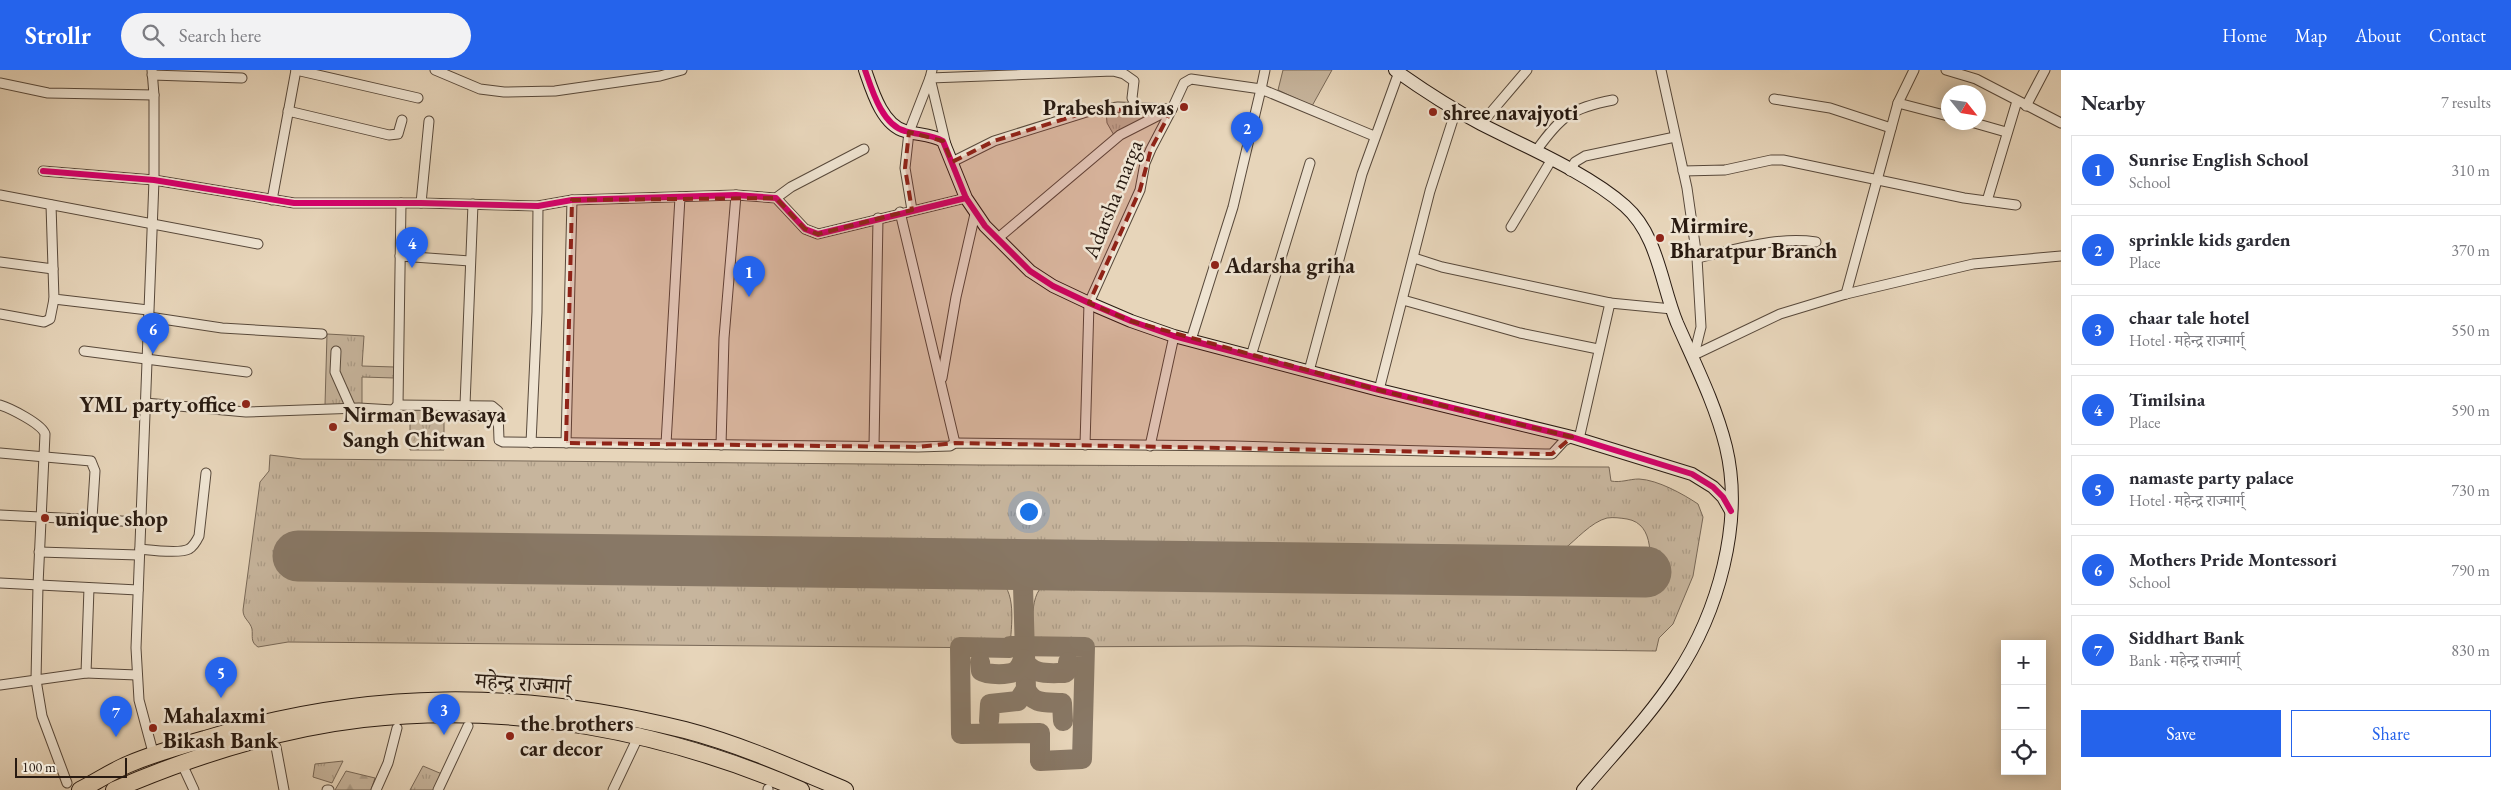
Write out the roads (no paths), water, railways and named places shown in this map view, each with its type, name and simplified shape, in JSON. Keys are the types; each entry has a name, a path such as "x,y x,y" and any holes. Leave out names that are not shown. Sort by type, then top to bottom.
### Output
{"highway":[{"name":"महेन्द्र राज्मार्ग्","path":"73,787 129,764 259,723 365,704 492,701 560,707 641,729 674,744 723,759 801,790"},
{"name":"महेन्द्र राज्मार्ग्","path":"114,790 182,764 282,734 363,719 472,715 687,731 730,745 845,790"}],"street":[{"path":"272,200 296,70 418,98"},
{"path":"435,70 480,89 504,92 555,91 660,76 682,70"},
{"path":"865,70 876,101 883,113 900,129 937,138 946,145"},
{"path":"1191,340 1233,207 1265,70"},
{"path":"1481,124 1527,70"},
{"path":"1661,70 1674,137 1683,171 1697,258 1701,327 1694,355"},
{"path":"1846,294 1898,103 1914,70"},
{"path":"1946,70 1976,79 2061,124"},
{"path":"1976,79 1980,70"},
{"path":"2026,106 2045,70"},
{"path":"931,74 1113,71 1124,74 1134,81 1132,98 1138,107"},
{"path":"1309,371 1374,136 1397,71 1456,110 1552,159 1613,196 1639,220 1654,252 1672,309 1708,389 1726,449 1731,511 1722,570 1706,616 1686,661 1656,704 1582,790"},
{"path":"154,756 139,700 137,675 139,552 147,359 150,225 154,180 154,96 152,73 242,78"},
{"path":"912,210 905,168 909,132 931,74"},
{"path":"931,74 946,145 966,198 975,214 997,239 1030,271 1052,286 1131,321 1174,336 1379,390 1576,438 1692,474 1713,487 1723,497 1731,511"},
{"name":"Adarsha marga","path":"1089,303 1140,190 1145,163 1151,149 1184,83 1191,80 1261,89 1374,136"},
{"path":"0,84 48,93 154,96"},
{"path":"1774,99 1830,108 1891,128"},
{"path":"1536,151 1560,121 1569,113 1588,105 1613,100"},
{"path":"1987,201 2006,132 2017,101"},
{"path":"1898,103 1941,114"},
{"path":"952,162 994,141 1094,110 1138,107 1172,109"},
{"path":"997,239 1120,135 1172,109"},
{"path":"288,110 389,135 398,134 402,120"},
{"path":"1379,390 1430,191 1456,110"},
{"path":"422,203 429,121"},
{"path":"1986,126 2006,132"},
{"path":"1570,170 1575,162 1586,156 1674,137"},
{"path":"43,171 154,180 294,203 401,202 538,206 572,200 736,196 776,198 864,149"},
{"path":"1511,227 1552,159"},
{"path":"1683,171 1725,170 1776,160 2016,205"},
{"path":"1251,356 1310,163"},
{"path":"0,195 258,244"},
{"path":"721,445 724,338 736,196"},
{"path":"666,444 680,197"},
{"path":"776,198 805,229 818,234 900,212 966,198"},
{"path":"566,443 572,200"},
{"path":"145,403 246,412 351,408 393,410 398,405 401,202"},
{"path":"465,405 473,204"},
{"path":"0,314 44,322 50,319 52,315 54,299 51,205"},
{"path":"531,443 537,312 538,206"},
{"path":"900,212 954,443"},
{"path":"941,383 956,297 975,214"},
{"path":"874,446 878,218"},
{"path":"1697,258 1795,239 1816,242"},
{"path":"400,256 470,261"},
{"path":"1694,355 1780,314 1846,294 1973,264 2061,256"},
{"path":"1414,258 1442,267 1610,303 1672,309"},
{"path":"0,262 53,269"},
{"path":"54,299 222,328 322,334"},
{"path":"1403,300 1520,333 1598,349"},
{"path":"1085,445 1089,303"},
{"path":"1576,438 1610,303"},
{"path":"1150,446 1174,336"},
{"path":"84,351 247,372"},
{"path":"336,352 336,372 351,408"},
{"path":"0,405 9,408 44,431 36,680 42,716 73,787"},
{"path":"398,405 496,407 499,415 499,440 503,442 531,443 874,446 950,446 954,443 1545,454 1556,452 1564,441 1576,438"},
{"path":"0,453 91,461 95,471 92,518"},
{"path":"39,552 139,552 181,551 189,549 199,536 206,474"},
{"path":"0,515 92,518 141,522"},
{"path":"0,583 138,590"},
{"path":"86,673 88,588"},
{"path":"0,686 86,673 137,675"},
{"path":"438,790 468,726"},
{"path":"376,790 388,763 397,728"},
{"path":"613,790 641,729"},
{"path":"276,747 284,790"},
{"path":"182,764 194,790"}],"place":[{"name":"Prabesh niwas","path":"1184,107"},
{"name":"shree navajyoti","path":"1433,112"},
{"name":"sprinkle kids garden","path":"1247,153"},
{"name":"Mirmire, Bharatpur Branch","path":"1660,238"},
{"name":"Adarsha griha","path":"1215,265"},
{"name":"Timilsina","path":"412,268"},
{"name":"Sunrise English School","path":"749,297"},
{"name":"Mothers Pride Montessori","path":"153,354"},
{"name":"YML party office","path":"246,404"},
{"name":"Nirman Bewasaya Sangh Chitwan","path":"333,427"},
{"name":"unique shop","path":"45,518"},
{"name":"namaste party palace","path":"221,698"},
{"name":"Mahalaxmi Bikash Bank","path":"153,728"},
{"name":"chaar tale hotel","path":"444,735"},
{"name":"the brothers car decor","path":"510,736"},
{"name":"Siddhart Bank","path":"116,737"}]}
